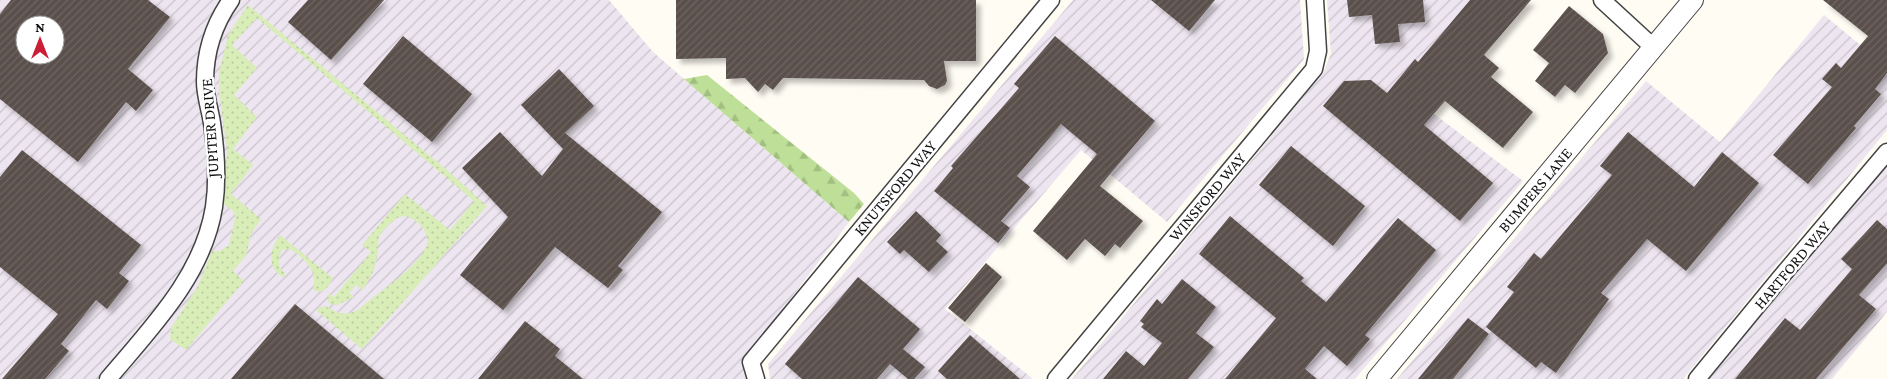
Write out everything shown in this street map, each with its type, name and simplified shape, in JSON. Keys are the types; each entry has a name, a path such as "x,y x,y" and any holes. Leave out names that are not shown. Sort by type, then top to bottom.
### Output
{"street":[{"name":"JUPITER DRIVE","path":"108,379 175,298 206,240 214,206 215,182 213,130 205,84 206,63 218,20 231,0"},
{"name":"KNUTSFORD WAY","path":"756,379 751,362 1052,0"},
{"name":"WINSFORD WAY","path":"1056,379 1314,69 1318,51 1315,0"},
{"path":"1602,0 1653,47"},
{"name":"BUMPERS LANE","path":"1378,379 1693,0"},
{"name":"HARTFORD WAY","path":"1697,379 1887,152"}],"shaded area":[{"path":"0,0 609,0 653,52 849,222 745,359 746,379 0,379"},
{"path":"1073,0 1300,0 1304,59 1167,222 1081,150 945,309 1031,379 770,379 768,364"},
{"path":"1327,0 1530,0 1434,114 1523,181 1355,379 1072,379 1323,73 1331,54"},
{"path":"1824,15 1887,67 1887,130 1683,379 1397,379 1646,81 1720,142"},
{"path":"1887,162 1887,312 1832,379 1701,379"}],"green space":[{"path":"248,5 447,170 487,206 362,349 317,311 318,308 326,306 334,311 345,313 358,310 404,273 420,256 428,241 423,229 413,219 401,216 396,219 381,234 375,267 362,290 356,285 349,293 354,297 337,305 330,304 327,299 329,293 334,297 371,252 362,245 405,194 450,230 474,201 257,18 232,45 257,68 234,95 257,117 233,149 253,165 231,194 261,219 251,234 246,256 233,271 244,281 186,350 170,339 171,328 198,286 212,251 220,251 229,245 235,218 234,212 224,204 227,150 219,90 219,73 228,35"},
{"path":"707,75 854,193 864,204 849,222 684,79"},
{"path":"280,235 333,278 327,288 320,292 313,290 314,280 309,265 290,249 282,250 280,256 279,266 285,273 285,276 282,277 277,272 271,257"}],"building":[{"path":"11,0 148,0 170,17 128,69 153,90 136,111 126,102 78,162 0,99 0,14"},
{"path":"308,0 384,0 331,60 288,22"},
{"path":"676,0 976,0 976,61 944,61 947,81 945,85 937,89 929,86 924,80 783,78 773,90 765,84 758,92 745,78 726,79 726,58 676,59"},
{"path":"1151,0 1215,0 1189,31"},
{"path":"1347,0 1423,0 1425,22 1398,24 1400,42 1375,44 1372,15 1349,17"},
{"path":"1470,0 1531,0 1484,55 1499,68 1491,77 1533,112 1503,148 1445,101 1424,125 1493,183 1460,221 1323,106 1344,81 1371,80 1387,93 1415,59 1418,62"},
{"path":"1823,0 1887,0 1887,73 1875,89 1881,94 1854,126 1856,128 1808,184 1773,155 1832,87 1822,79 1836,63 1841,68 1868,36"},
{"path":"1569,6 1603,34 1608,53 1575,93 1565,85 1555,97 1535,81 1549,63 1533,50"},
{"path":"403,36 472,94 432,142 363,84"},
{"path":"1055,36 1155,121 1100,186 1143,221 1120,248 1115,244 1105,256 1085,239 1067,260 1033,231 1097,154 1061,124 1017,176 1030,187 1001,221 1010,228 998,243 934,191 953,168 951,166 1019,88 1014,84"},
{"path":"559,69 594,106 565,133 662,212 618,266 623,270 608,288 555,247 503,310 460,275 508,217 462,168 500,132 542,176 563,149 521,105"},
{"path":"1628,132 1694,187 1722,152 1759,183 1686,271 1647,239 1601,293 1609,299 1556,373 1541,362 1536,368 1486,327 1514,292 1507,287 1534,253 1541,259 1612,175 1600,166"},
{"path":"1291,146 1365,206 1333,246 1259,185"},
{"path":"22,150 141,245 119,273 129,281 107,309 96,300 61,344 69,351 45,379 2,379 58,314 0,267 0,177"},
{"path":"916,211 941,235 936,241 948,252 929,272 904,250 900,254 887,242"},
{"path":"1230,216 1304,278 1301,281 1326,302 1398,218 1436,250 1365,335 1370,339 1347,366 1324,346 1305,369 1317,379 1225,379 1276,318 1199,254"},
{"path":"1877,220 1887,229 1887,263 1859,295 1876,309 1816,379 1735,379 1785,318 1800,330 1852,269 1841,259"},
{"path":"986,263 1002,277 965,322 948,308"},
{"path":"858,277 920,329 903,349 925,367 914,379 908,379 890,364 877,379 802,379 785,364"},
{"path":"1182,279 1216,307 1196,333 1214,347 1188,379 1103,379 1126,351 1144,366 1162,343 1141,327 1144,324 1140,321 1157,299 1162,304"},
{"path":"295,304 384,379 231,379"},
{"path":"1468,318 1489,334 1453,379 1418,379"},
{"path":"525,321 560,349 555,356 583,379 478,379"},
{"path":"970,335 1020,379 947,379 938,371"}]}
